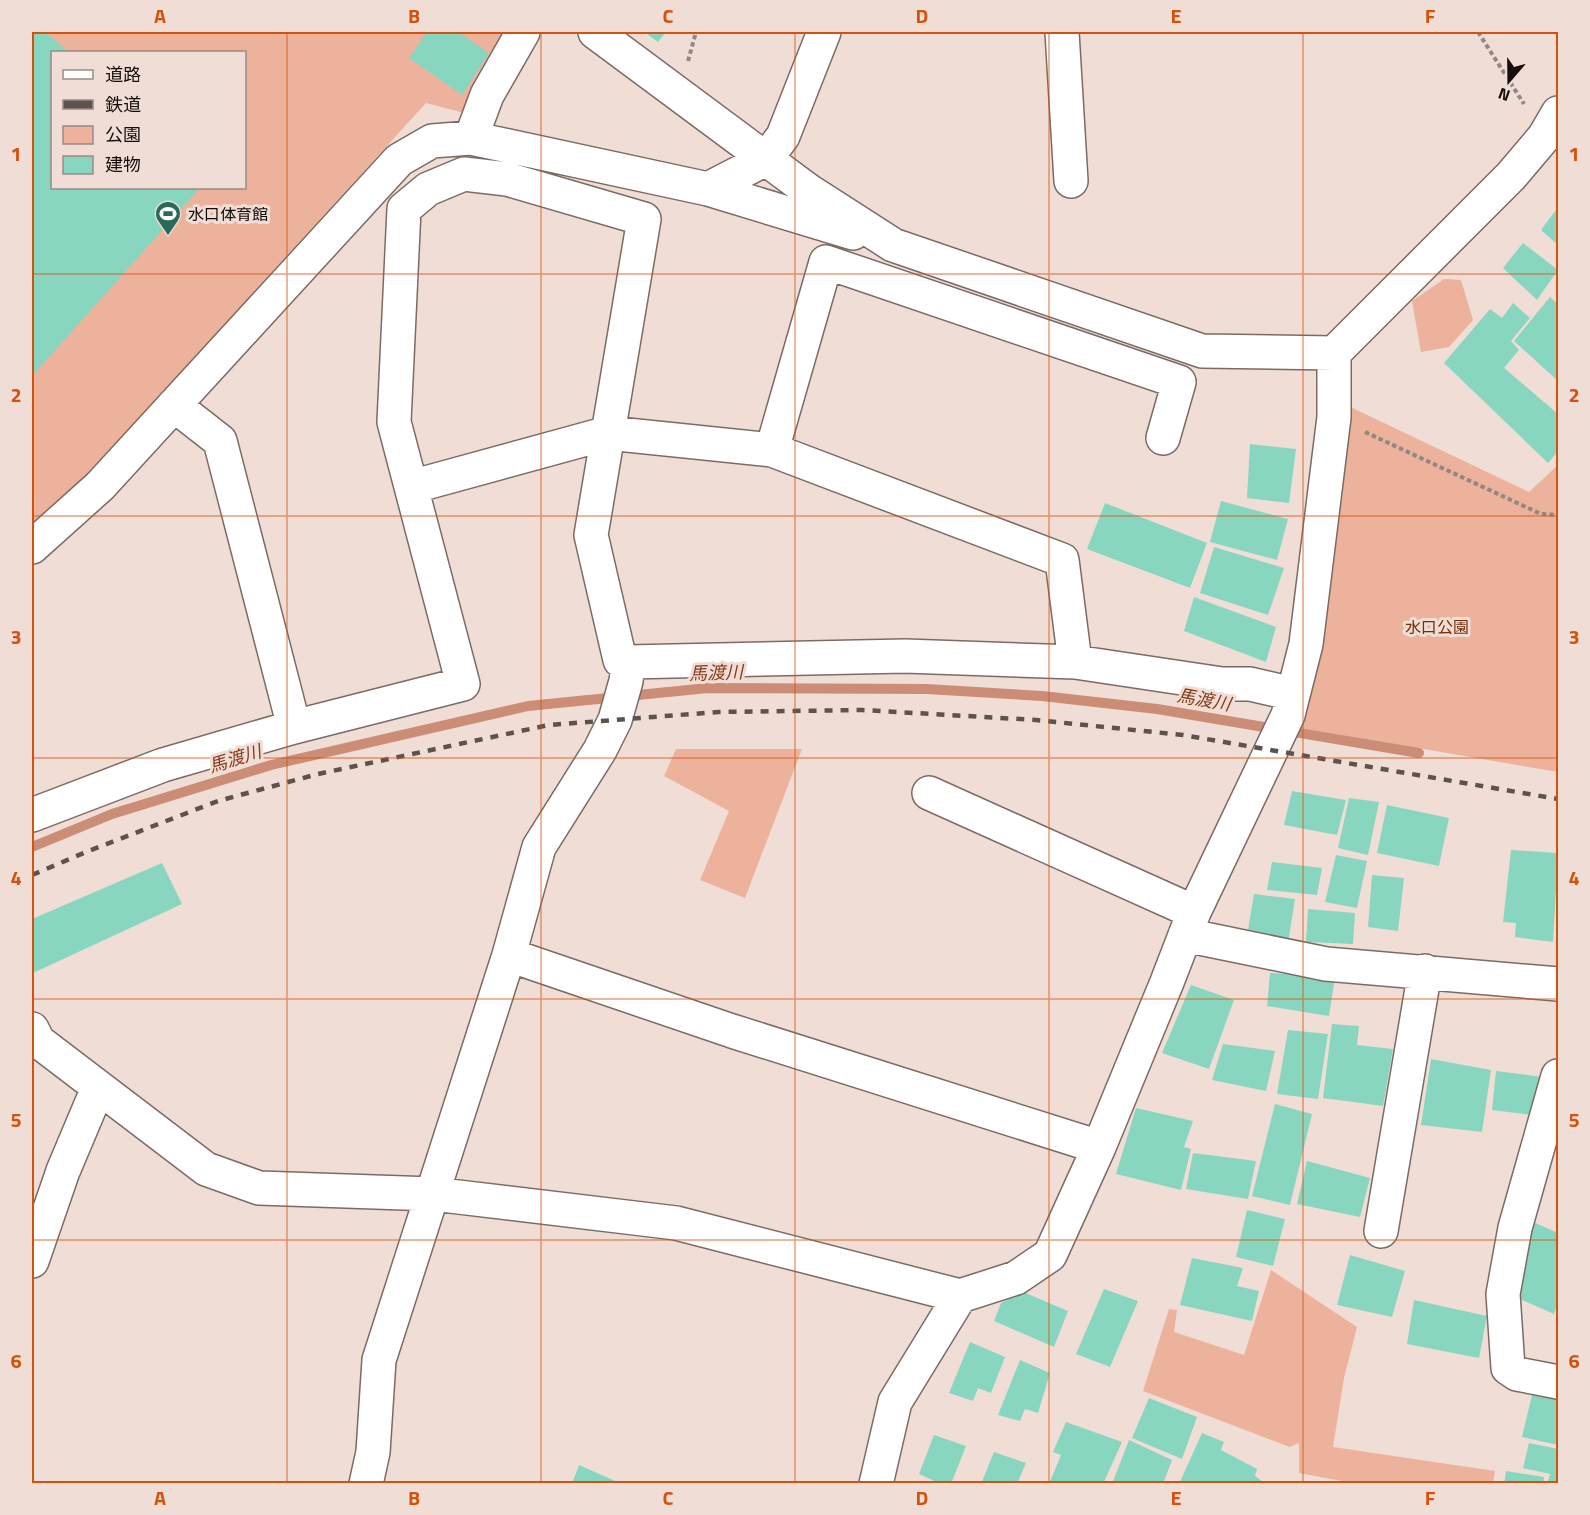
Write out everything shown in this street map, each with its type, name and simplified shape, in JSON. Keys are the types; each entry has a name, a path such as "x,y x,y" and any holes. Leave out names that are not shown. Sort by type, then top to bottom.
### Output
{"street":[{"path":"471,138 488,95 523,32"},
{"path":"595,32 809,191 893,245"},
{"path":"708,189 766,159 783,136 824,32"},
{"path":"1062,32 1071,181"},
{"path":"32,1029 38,1041 206,1169 259,1188 433,1194 676,1223 960,1296 1016,1278 1050,1255 1099,1147 1189,923 1286,716 1306,644 1334,417 1334,353 1511,176 1551,125"},
{"path":"32,547 100,486 399,160 432,141 471,138 708,189 893,245 1202,351 1334,353"},
{"path":"32,815 163,765 294,727 464,684 394,422 404,209 428,189 464,174 507,179 644,219 591,535 625,683 600,750 539,847 509,955 380,1360 374,1452 366,1484"},
{"path":"772,450 826,262 1179,382 1163,438"},
{"path":"174,405 220,441 294,727"},
{"path":"411,487 608,433 772,450 1062,560 1075,662"},
{"path":"625,683 905,656 1075,662 1222,684 1250,684 1286,716"},
{"path":"929,793 1189,923 1326,964 1558,984"},
{"path":"509,955 732,1031 1099,1147"},
{"path":"1381,1231 1425,971"},
{"path":"1558,1076 1515,1228 1503,1294 1508,1368 1517,1374 1558,1382"},
{"path":"32,1261 63,1171 98,1088"},
{"path":"876,1484 895,1402 960,1296"}],"path":[{"path":"1478,32 1551,125"},
{"path":"1334,417 1540,514 1558,515"}],"green space":[{"name":"水口体育館","path":"32,32 515,32 472,115 426,103 259,286 75,500 32,531"},
{"path":"1444,279 1461,280 1473,320 1449,347 1421,352 1412,301"},
{"name":"水口公園","path":"1344,404 1529,492 1558,465 1558,772 1289,726"},
{"path":"676,749 802,749 745,898 700,880 729,811 664,776"},
{"path":"1271,1270 1357,1327 1344,1378 1333,1447 1495,1471 1493,1483 1352,1483 1299,1473 1299,1443 1290,1447 1143,1391 1169,1309 1177,1310 1174,1332 1244,1355"}],"building":[{"name":"水口体育館","path":"32,32 45,32 68,51 51,51 51,189 199,189 32,376"},
{"path":"427,32 458,32 489,53 462,95 409,58"},
{"path":"644,32 666,32 658,42"},
{"path":"1558,207 1558,245 1541,230"},
{"path":"1523,243 1558,270 1537,300 1503,268"},
{"path":"1550,297 1558,304 1558,381 1514,341"},
{"path":"1513,303 1530,318 1511,341 1519,350 1504,368 1558,414 1558,451 1548,463 1444,363 1490,309 1502,318"},
{"path":"1250,444 1296,449 1289,503 1247,498"},
{"path":"1221,501 1288,519 1277,560 1210,542"},
{"path":"1105,503 1207,543 1190,588 1087,549"},
{"path":"1214,547 1284,568 1268,615 1200,593"},
{"path":"1194,597 1276,627 1266,662 1184,631"},
{"path":"1292,791 1346,800 1337,835 1284,825"},
{"path":"1349,798 1379,802 1368,855 1338,848"},
{"path":"1387,805 1449,818 1439,866 1377,853"},
{"path":"1511,850 1558,853 1553,942 1515,937 1516,923 1503,922"},
{"path":"1336,855 1367,861 1357,908 1325,902"},
{"path":"1272,862 1322,868 1317,895 1267,890"},
{"path":"162,863 182,904 33,973 32,919"},
{"path":"1372,875 1404,878 1398,931 1368,927"},
{"path":"1254,894 1295,899 1288,943 1247,936"},
{"path":"1308,909 1355,913 1353,944 1306,942"},
{"path":"1270,973 1335,977 1329,1016 1267,1006"},
{"path":"1191,985 1234,1000 1209,1069 1162,1053"},
{"path":"1332,1024 1359,1026 1357,1045 1393,1049 1383,1106 1323,1098"},
{"path":"1288,1030 1328,1034 1318,1099 1277,1094"},
{"path":"1223,1044 1275,1051 1266,1091 1212,1080"},
{"path":"1431,1059 1491,1070 1482,1132 1421,1125"},
{"path":"1496,1071 1543,1077 1539,1116 1492,1110"},
{"path":"1275,1104 1312,1114 1290,1205 1252,1196"},
{"path":"1136,1108 1193,1121 1184,1147 1191,1149 1181,1190 1116,1174"},
{"path":"1193,1153 1256,1161 1248,1199 1186,1189"},
{"path":"1307,1161 1370,1178 1360,1217 1297,1204"},
{"path":"1247,1210 1285,1219 1273,1266 1236,1257"},
{"path":"1533,1222 1558,1233 1558,1303 1554,1314 1513,1296 1516,1264"},
{"path":"1350,1255 1405,1271 1392,1317 1337,1305"},
{"path":"1192,1258 1243,1268 1237,1286 1259,1291 1252,1321 1180,1305"},
{"path":"1104,1289 1138,1301 1110,1367 1076,1354"},
{"path":"1023,1292 1068,1311 1054,1347 994,1321 1001,1303"},
{"path":"1414,1300 1487,1316 1479,1358 1407,1344"},
{"path":"970,1342 1005,1357 991,1393 978,1388 973,1401 949,1393"},
{"path":"1020,1360 1050,1373 1038,1413 1025,1409 1020,1421 998,1415"},
{"path":"1532,1395 1558,1400 1558,1445 1522,1437"},
{"path":"1149,1398 1197,1417 1182,1459 1132,1438"},
{"path":"1066,1422 1122,1442 1103,1484 1049,1484 1061,1455 1053,1452"},
{"path":"1202,1433 1224,1442 1221,1450 1257,1469 1255,1476 1266,1484 1179,1484"},
{"path":"934,1435 966,1446 951,1484 941,1484 919,1474"},
{"path":"1129,1440 1172,1460 1163,1484 1112,1484"},
{"path":"1529,1443 1558,1449 1558,1484 1547,1484 1550,1474 1523,1468"},
{"path":"994,1452 1026,1463 1017,1484 981,1484"},
{"path":"579,1465 622,1484 572,1484"},
{"path":"1506,1471 1544,1477 1543,1484 1504,1484"}],"waterway":[{"name":"馬渡川","path":"32,847 112,814 271,765 528,706 708,688 927,689 1042,696 1157,709 1419,753"}],"railway":[{"path":"32,875 218,801 318,774 549,725 718,712 862,710 1036,720 1183,735 1558,799"}],"place":[{"name":"水口体育館","path":"168,237"}]}
